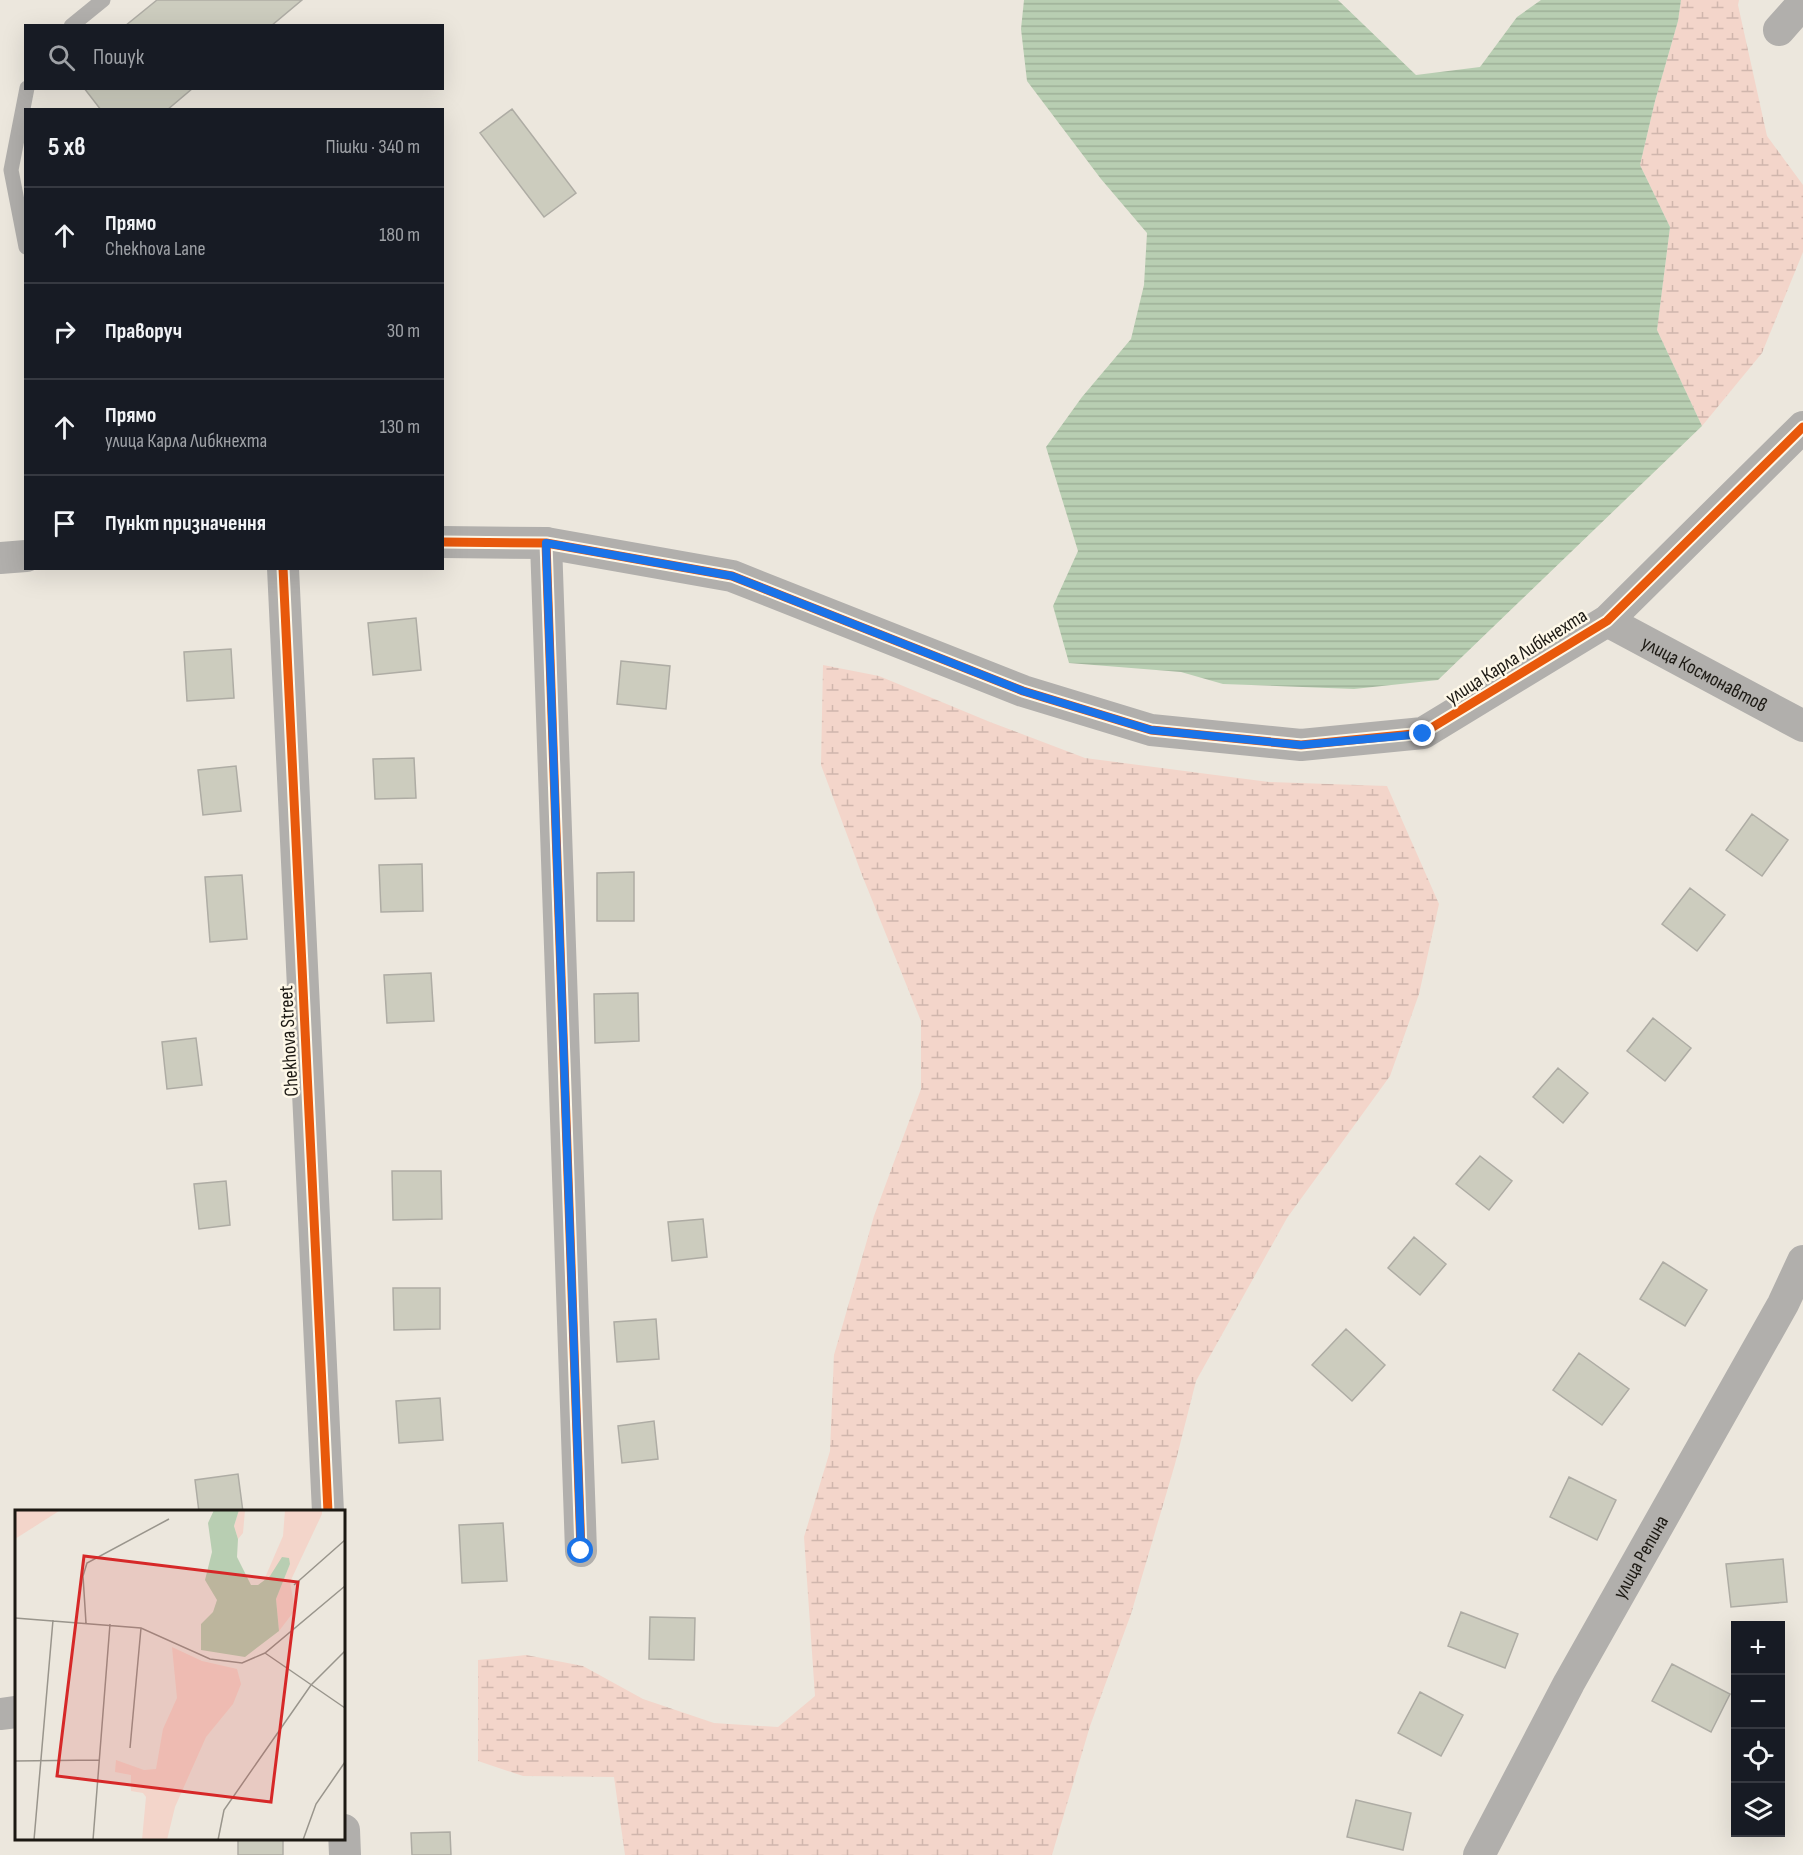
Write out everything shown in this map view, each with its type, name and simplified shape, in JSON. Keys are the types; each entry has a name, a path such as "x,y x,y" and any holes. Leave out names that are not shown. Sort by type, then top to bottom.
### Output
{"street":[{"path":"1779,30 1803,3"},
{"name":"улица Карла Либкнехта","path":"444,542 546,543 732,576 1023,691 1151,730 1301,745 1423,734 1607,621 1803,427"},
{"path":"546,543 581,1551"},
{"path":"0,558 24,556"},
{"name":"Chekhova Street","path":"284,570 328,1510"},
{"name":"улица Космонавтов","path":"1607,621 1803,726"},
{"name":"улица Репина","path":"1479,1855 1569,1683 1783,1304 1803,1261"},
{"path":"0,1714 15,1712"},
{"path":"344,1840 345,1855"}],"lane":[{"path":"73,24 103,0"},
{"path":"24,236 12,170 27,90"}],"green space":[{"path":"1681,0 1739,0 1738,5 1767,136 1803,185 1803,252 1762,353 1702,426 1657,330 1670,227 1640,165 1655,101 1678,21"},
{"path":"823,665 879,676 1085,758 1269,782 1387,786 1439,904 1419,994 1390,1076 1287,1218 1196,1381 1175,1464 1131,1614 1090,1726 1052,1855 625,1855 614,1777 523,1776 478,1761 478,1660 526,1655 583,1666 643,1699 714,1723 778,1727 815,1696 804,1537 830,1451 834,1355 874,1216 921,1089 921,1021 862,875 821,765"}],"shaded area":[{"path":"1024,0 1338,0 1416,75 1480,67 1517,17 1541,0 1681,0 1678,21 1655,101 1640,165 1670,227 1657,330 1702,426 1438,680 1354,689 1223,684 1181,672 1069,663 1053,606 1078,551 1046,447 1082,397 1131,339 1144,285 1147,233 1101,179 1027,81 1021,29"}],"building":[{"path":"157,0 302,0 273,24 127,24"},
{"path":"86,90 191,90 169,108 99,108"},
{"path":"512,109 576,193 544,217 480,133"},
{"path":"416,618 421,670 373,675 368,623"},
{"path":"231,649 234,698 187,701 184,652"},
{"path":"621,661 670,666 666,709 617,704"},
{"path":"414,758 416,798 375,799 373,759"},
{"path":"236,766 241,811 203,815 198,770"},
{"path":"1752,814 1788,840 1762,876 1726,850"},
{"path":"422,864 423,911 381,912 379,865"},
{"path":"634,872 634,921 597,921 597,873"},
{"path":"242,875 247,939 210,942 205,877"},
{"path":"1690,888 1725,915 1697,951 1662,924"},
{"path":"431,973 434,1021 387,1023 384,975"},
{"path":"638,993 639,1041 595,1043 594,994"},
{"path":"1653,1018 1691,1048 1665,1081 1627,1051"},
{"path":"196,1038 202,1085 167,1089 162,1042"},
{"path":"1558,1068 1588,1093 1563,1123 1533,1097"},
{"path":"1480,1156 1512,1181 1489,1210 1456,1184"},
{"path":"392,1171 441,1171 442,1219 393,1220"},
{"path":"226,1181 230,1225 199,1229 194,1184"},
{"path":"703,1219 707,1257 672,1261 668,1222"},
{"path":"1414,1237 1446,1264 1420,1295 1388,1268"},
{"path":"1663,1262 1707,1290 1685,1326 1640,1299"},
{"path":"393,1288 440,1288 440,1329 394,1330"},
{"path":"656,1319 659,1359 617,1362 614,1322"},
{"path":"1346,1329 1385,1365 1352,1401 1312,1365"},
{"path":"1579,1353 1629,1389 1602,1425 1553,1390"},
{"path":"440,1398 443,1440 399,1443 396,1401"},
{"path":"654,1421 658,1459 622,1463 618,1426"},
{"path":"238,1474 243,1510 199,1510 195,1480"},
{"path":"1569,1477 1616,1500 1597,1540 1550,1517"},
{"path":"503,1523 507,1581 462,1583 459,1525"},
{"path":"1783,1559 1787,1602 1731,1607 1726,1564"},
{"path":"1461,1612 1518,1634 1505,1668 1448,1646"},
{"path":"650,1617 695,1618 694,1660 649,1659"},
{"path":"1672,1664 1730,1694 1711,1732 1652,1701"},
{"path":"1420,1692 1463,1715 1441,1756 1398,1733"},
{"path":"1356,1800 1411,1813 1403,1850 1347,1837"},
{"path":"450,1832 451,1855 412,1855 411,1833"},
{"path":"238,1840 283,1840 283,1855 238,1855"}],"cycle path":[{"path":"444,542 546,543 732,576 1023,691 1151,730 1301,745 1423,733 1607,621 1803,427"},
{"path":"546,543 581,1551"},
{"path":"283,570 328,1510"}],"route":[{"path":"581,1551 546,543 732,576 1023,691 1151,730 1301,745 1423,734"}]}
